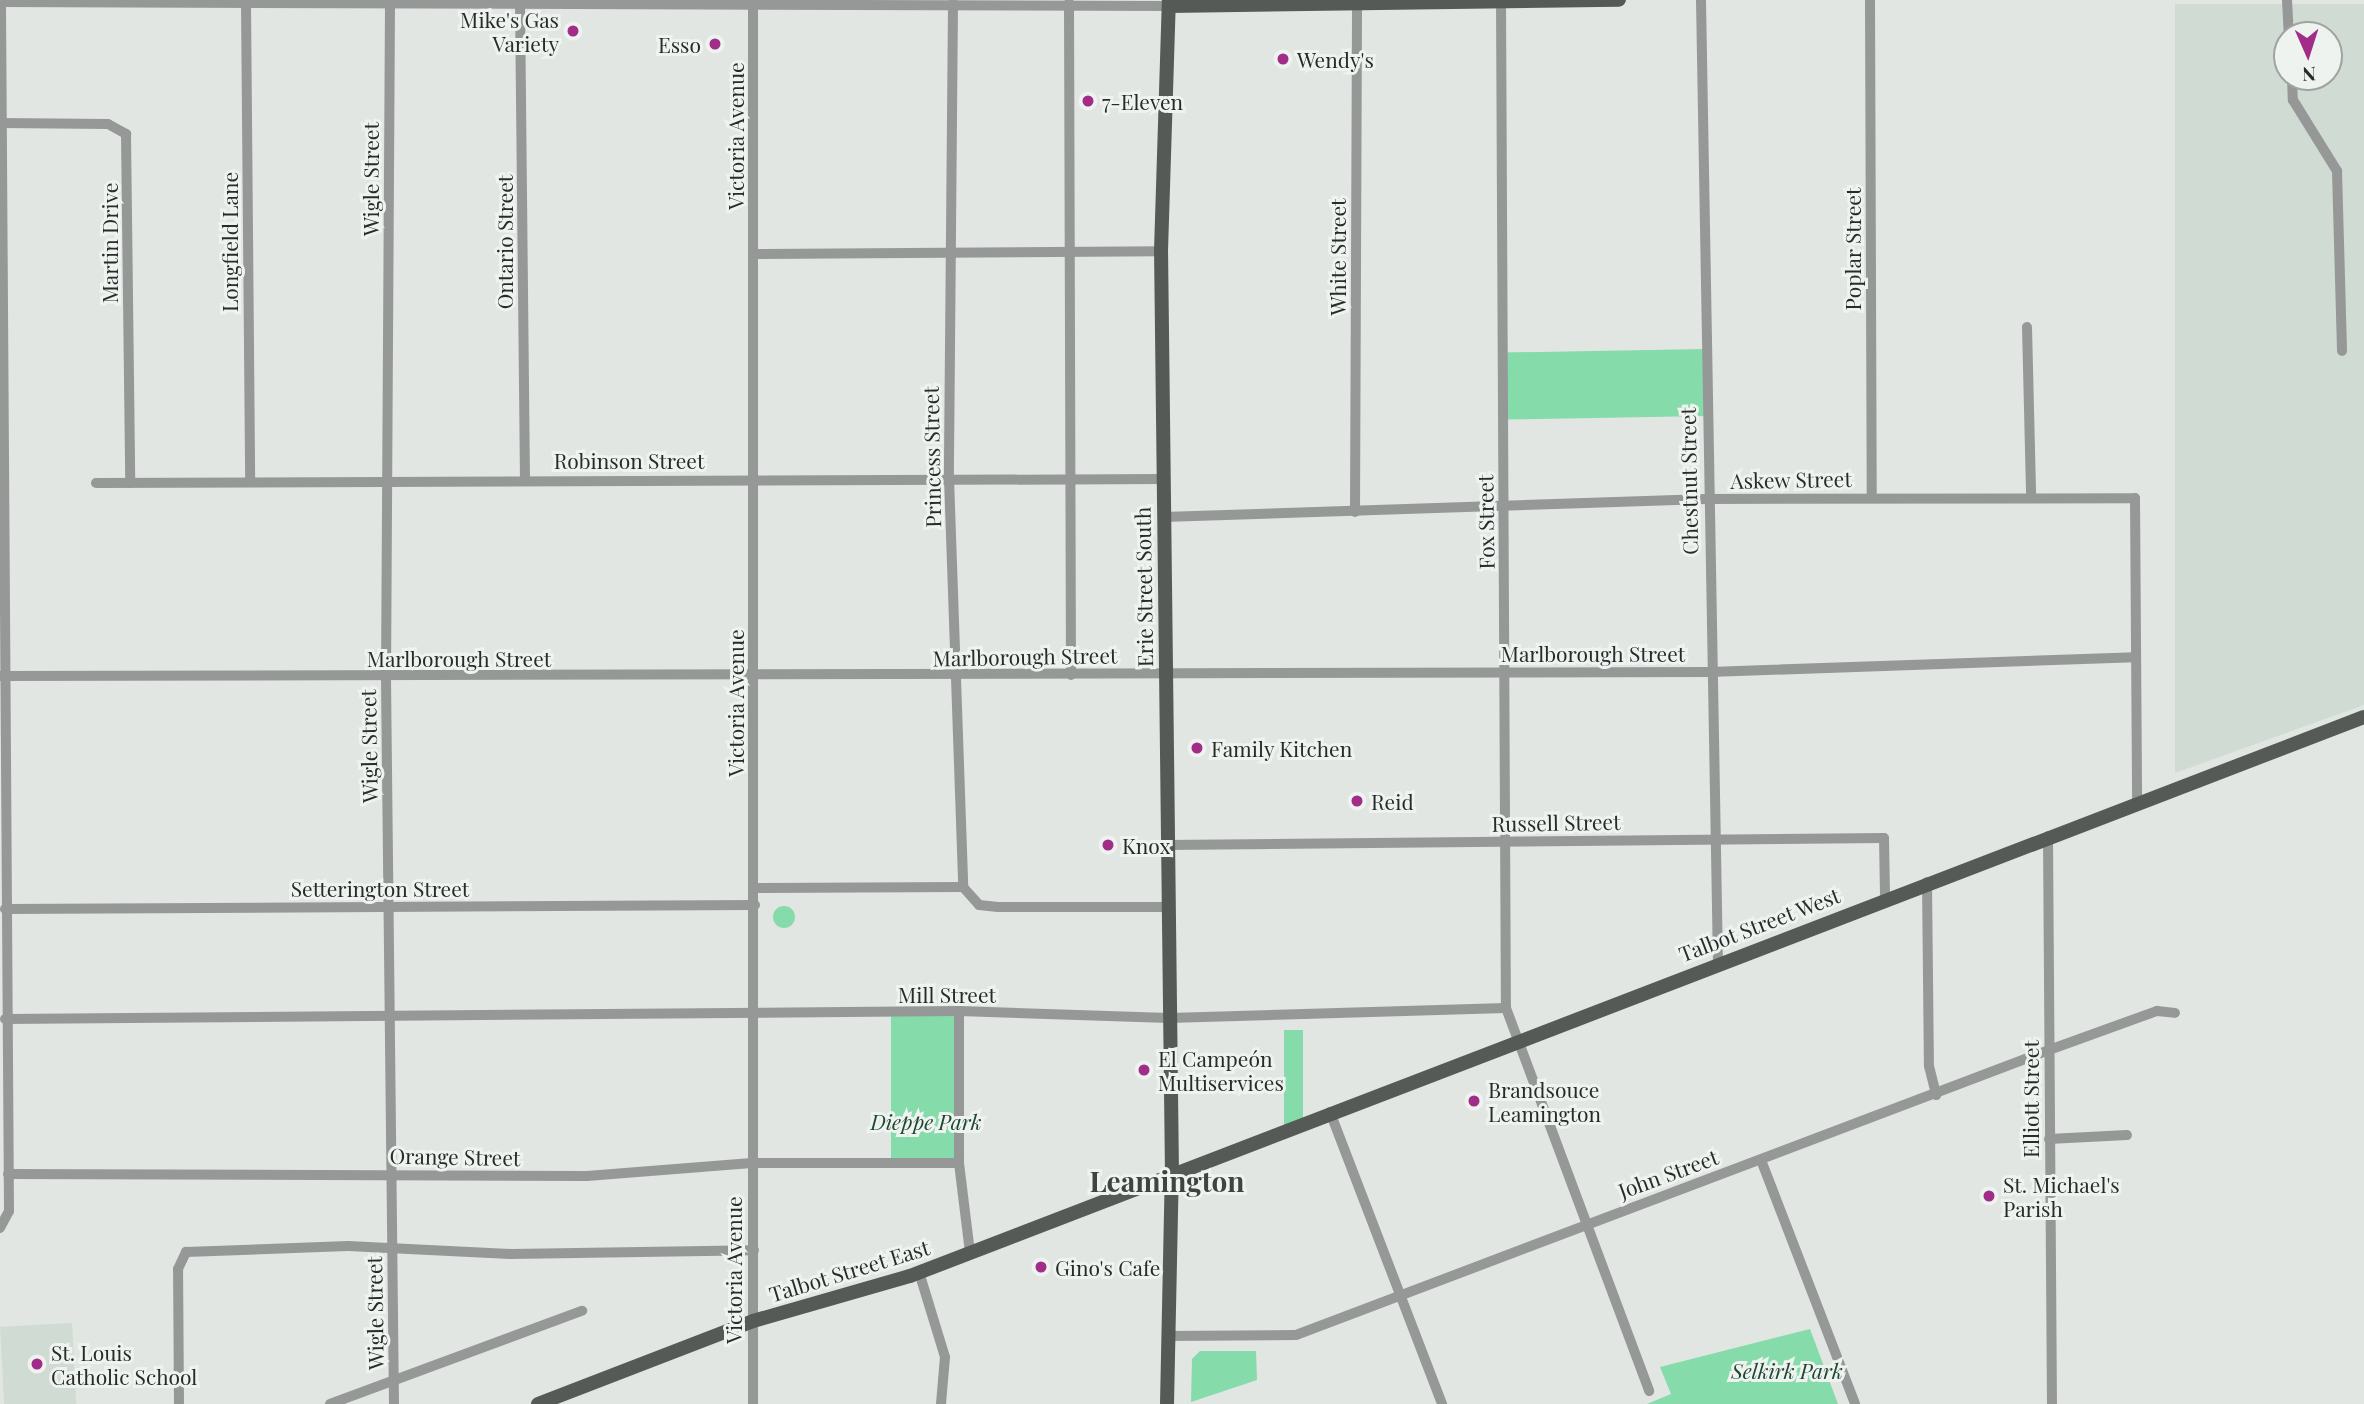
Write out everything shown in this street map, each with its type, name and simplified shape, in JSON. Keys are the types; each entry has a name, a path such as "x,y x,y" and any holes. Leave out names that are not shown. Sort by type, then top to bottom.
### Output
{"main road":[{"path":"1169,3 1357,4 1619,0"},
{"name":"Erie Street South","path":"1167,1404 1171,1174 1161,251 1169,3"},
{"name":"Talbot Street West","path":"1171,1174 1885,898 2364,717"},
{"name":"Talbot Street East","path":"538,1404 753,1321 919,1272 1171,1174"}],"street":[{"name":"Chestnut Street","path":"1701,0 1706,499 1718,962"},
{"name":"Poplar Street","path":"1870,0 1872,498"},
{"path":"2287,0 2288,21"},
{"name":"Victoria Avenue","path":"753,1 756,888 751,1163 754,1250 753,1404"},
{"path":"0,1228 9,1211 4,1130 5,1018 2,1000 5,909 2,806 1,2 1169,3"},
{"name":"Fox Street","path":"1501,2 1508,842 1506,1008 1649,1391"},
{"name":"Longfield Lane","path":"246,3 250,482"},
{"name":"Ontario Street","path":"520,3 525,480"},
{"name":"Princess Street","path":"953,3 949,478 963,887"},
{"path":"1069,3 1067,251 1071,675"},
{"name":"Wigle Street","path":"390,4 386,678 394,1404"},
{"name":"White Street","path":"1354,512 1357,4"},
{"path":"2293,91 2293,100 2337,171 2342,351"},
{"name":"Martin Drive","path":"1,124 108,124 126,134 130,482"},
{"path":"755,254 949,255 1161,251"},
{"path":"2027,327 2031,496"},
{"name":"Robinson Street","path":"96,483 754,478 1163,480"},
{"name":"Askew Street","path":"1164,517 1504,511 1706,499 2031,496 2135,498 2135,657"},
{"path":"2135,657 2137,803"},
{"name":"Marlborough Street","path":"2,676 957,677 1710,672 2135,657"},
{"name":"Elliott Street","path":"2048,836 2052,1404"},
{"name":"Russell Street","path":"1168,845 1884,838 1885,898"},
{"path":"1927,882 1929,1066 1936,1095"},
{"path":"756,888 963,887 979,905 1169,907"},
{"name":"Setterington Street","path":"5,909 755,905"},
{"name":"Mill Street","path":"5,1018 389,1019 959,1011 1169,1018 1506,1008"},
{"path":"959,1011 959,1163 970,1252"},
{"name":"John Street","path":"1168,1336 1296,1335 1588,1223 1936,1095 2049,1049 2157,1011 2175,1013"},
{"path":"1330,1112 1404,1295 1442,1404"},
{"path":"2049,1139 2127,1135"},
{"path":"1761,1160 1856,1404"},
{"name":"Orange Street","path":"8,1174 587,1177 751,1163 959,1163"},
{"path":"179,1404 178,1269 186,1252 392,1249 754,1250"},
{"path":"919,1272 945,1357 941,1404"},
{"path":"330,1404 582,1311"}],"shaded area":[{"path":"2175,4 2364,4 2364,705 2175,773"},
{"name":"St. Louis Catholic School","path":"72,1323 76,1404 4,1404 0,1327"}],"green space":[{"path":"1705,349 1706,416 1504,420 1503,353"},
{"path":"784,906 792,909 795,917 792,925 784,928 776,925 773,917 776,909"},
{"name":"Dieppe Park","path":"891,1011 959,1011 959,1163 891,1163"},
{"path":"1284,1030 1303,1030 1303,1129 1284,1129"},
{"name":"Selkirk Park","path":"1810,1329 1838,1404 1647,1404 1671,1394 1660,1367"},
{"path":"1200,1351 1256,1351 1257,1380 1191,1402 1192,1359"}],"place":[{"name":"Mike's Gas Variety","path":"573,31"},
{"name":"Esso","path":"715,44"},
{"name":"Wendy's","path":"1283,59"},
{"name":"7-Eleven","path":"1088,101"},
{"name":"Family Kitchen","path":"1197,748"},
{"name":"Reid","path":"1357,801"},
{"name":"Knox","path":"1108,845"},
{"name":"El Campeón Multiservices","path":"1144,1070"},
{"name":"Brandsouce Leamington","path":"1474,1101"},
{"name":"St. Michael's Parish","path":"1989,1196"},
{"name":"Gino's Cafe","path":"1041,1267"},
{"name":"St. Louis Catholic School","path":"37,1364"}],"district":[{"name":"Leamington","path":"1167,1181"}]}
